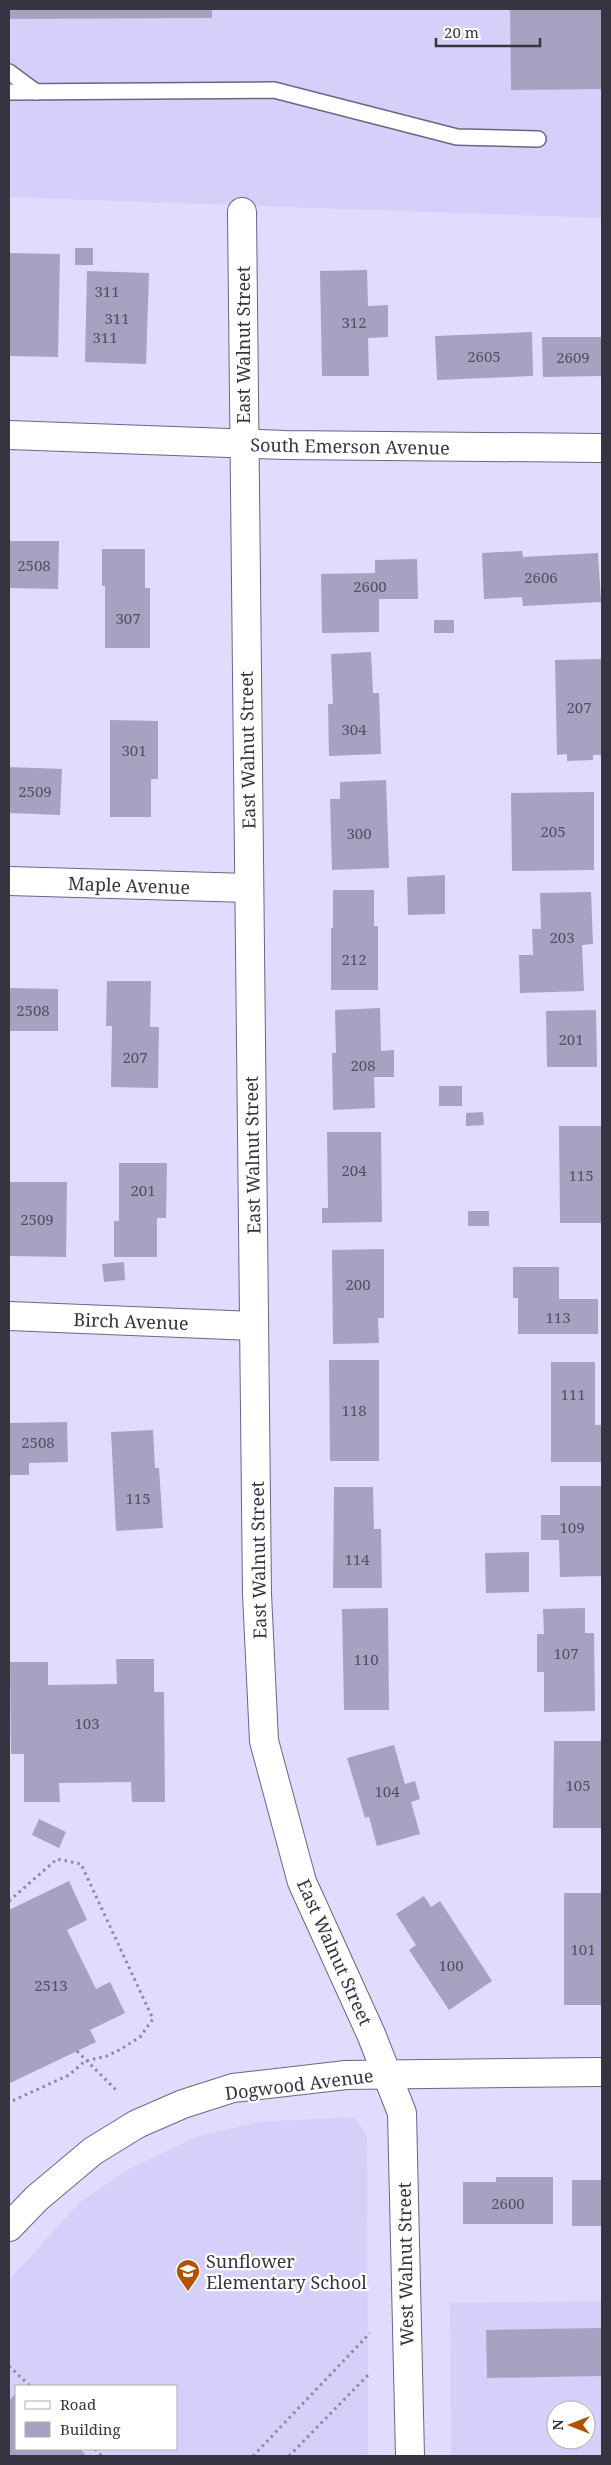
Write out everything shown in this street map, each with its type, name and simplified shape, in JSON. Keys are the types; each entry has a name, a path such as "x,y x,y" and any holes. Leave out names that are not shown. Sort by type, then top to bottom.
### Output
{"street":[{"name":"East Walnut Street","path":"242,212 243,444 257,1594 264,1741 302,1882 388,2074"},
{"name":"South Emerson Avenue","path":"9,435 243,444 602,448"},
{"name":"Maple Avenue","path":"9,881 249,888"},
{"name":"Birch Avenue","path":"9,1316 254,1326"},
{"name":"Dogwood Avenue","path":"9,2227 37,2198 93,2151 137,2124 183,2104 233,2088 346,2075 602,2072"},
{"name":"West Walnut Street","path":"388,2074 402,2113 410,2456"}],"lane":[{"path":"9,72 36,92"},
{"path":"9,92 274,90 457,137 538,139"}],"path":[{"path":"9,1901 57,1859 81,1864 153,2019 140,2036 122,2049 106,2056 85,2061 69,2075 12,2101 9,2100"},
{"path":"77,2051 116,2090"},
{"path":"253,2456 370,2333"},
{"path":"9,2366 29,2385"},
{"path":"289,2456 370,2373"}],"shaded area":[{"path":"9,9 602,9 602,218 9,197"},
{"name":"Sunflower Elementary School","path":"355,2117 367,2136 368,2456 9,2456 9,2280 80,2202 129,2169 196,2137 258,2122"},
{"path":"602,2301 602,2456 451,2456 450,2303"}],"building":[{"path":"9,9 212,9 212,18 9,19"},
{"path":"510,9 602,9 602,89 511,90"},
{"path":"75,248 93,248 93,265 75,265"},
{"path":"9,253 60,254 58,357 9,356"},
{"path":"367,270 368,306 388,305 388,337 368,338 369,376 322,376 320,271"},
{"path":"87,271 149,273 146,364 85,362"},
{"path":"532,332 533,376 437,380 435,336"},
{"path":"542,337 602,337 602,376 543,377"},
{"path":"9,541 59,541 58,589 9,588"},
{"path":"102,549 145,549 145,588 150,588 150,648 105,648 105,586 102,586"},
{"path":"522,551 523,557 598,553 601,602 523,606 522,597 484,599 482,553"},
{"path":"417,559 418,599 379,599 379,632 322,633 321,574 375,573 375,560"},
{"path":"434,620 454,620 454,633 434,633"},
{"path":"371,652 373,693 379,693 381,754 329,756 328,704 333,704 331,654"},
{"path":"602,659 602,755 593,755 593,760 567,761 567,754 557,755 555,660"},
{"path":"110,720 158,721 158,779 151,779 151,817 110,817"},
{"path":"9,767 62,769 60,815 9,813"},
{"path":"386,780 389,868 332,870 330,799 340,799 340,782"},
{"path":"594,792 594,870 512,871 511,793"},
{"path":"445,875 445,914 408,915 407,877"},
{"path":"333,890 374,890 374,926 378,926 378,990 331,990"},
{"path":"591,892 593,944 582,945 584,991 520,993 519,955 533,955 532,929 541,929 540,893"},
{"path":"107,981 151,981 150,1027 159,1027 158,1088 111,1087 112,1026 106,1026"},
{"path":"9,988 58,989 58,1031 9,1031"},
{"path":"380,1008 381,1051 394,1050 394,1077 374,1077 375,1108 333,1110 332,1053 336,1053 335,1010"},
{"path":"596,1010 597,1067 547,1067 546,1011"},
{"path":"439,1086 462,1086 462,1106 439,1106"},
{"path":"483,1112 484,1125 466,1126 466,1113"},
{"path":"559,1126 602,1126 602,1223 560,1223"},
{"path":"327,1132 381,1132 382,1222 322,1223 322,1208 328,1208"},
{"path":"119,1163 167,1163 166,1218 157,1218 157,1257 114,1257 114,1221 119,1221"},
{"path":"9,1182 67,1182 66,1257 9,1256"},
{"path":"468,1211 489,1211 489,1226 468,1226"},
{"path":"384,1249 384,1318 378,1318 379,1343 333,1344 332,1250"},
{"path":"124,1262 125,1280 104,1282 102,1264"},
{"path":"513,1267 559,1267 559,1299 598,1299 598,1334 518,1334 518,1298 513,1298"},
{"path":"329,1360 379,1360 379,1461 330,1461"},
{"path":"551,1362 595,1362 595,1425 602,1425 602,1462 551,1462"},
{"path":"67,1422 68,1462 29,1463 29,1475 9,1475 9,1423"},
{"path":"153,1430 155,1468 159,1468 163,1528 116,1531 111,1432"},
{"path":"560,1486 602,1486 602,1576 560,1577 559,1540 541,1540 541,1515 560,1515"},
{"path":"334,1487 373,1487 374,1529 381,1529 382,1588 333,1588"},
{"path":"529,1552 529,1592 486,1593 485,1553"},
{"path":"388,1608 389,1710 344,1710 342,1609"},
{"path":"585,1608 585,1633 594,1633 595,1711 544,1712 544,1672 537,1672 537,1634 544,1634 543,1609"},
{"path":"116,1659 154,1659 154,1692 164,1692 165,1802 132,1802 131,1782 59,1783 60,1802 24,1802 24,1754 11,1754 10,1662 48,1662 48,1685 117,1684"},
{"path":"554,1741 602,1741 602,1828 553,1828"},
{"path":"394,1745 405,1784 415,1781 420,1799 411,1802 420,1834 377,1846 369,1817 365,1818 347,1758"},
{"path":"39,1819 66,1832 59,1848 32,1835"},
{"path":"69,1881 87,1920 67,1930 96,1989 110,1982 125,2013 90,2030 96,2042 10,2083 9,1910"},
{"path":"564,1893 602,1893 602,2005 564,2005"},
{"path":"424,1896 431,1907 440,1901 492,1981 449,2010 409,1950 416,1945 396,1914"},
{"path":"496,2177 553,2177 553,2224 463,2224 463,2182 496,2182"},
{"path":"572,2180 602,2180 602,2226 572,2226"},
{"path":"602,2328 602,2376 487,2378 486,2330"},
{"path":"15,2394 15,2450 81,2450 85,2454 83,2456 9,2456 9,2401"}],"place":[{"name":"Sunflower Elementary School","path":"188,2292"}]}
